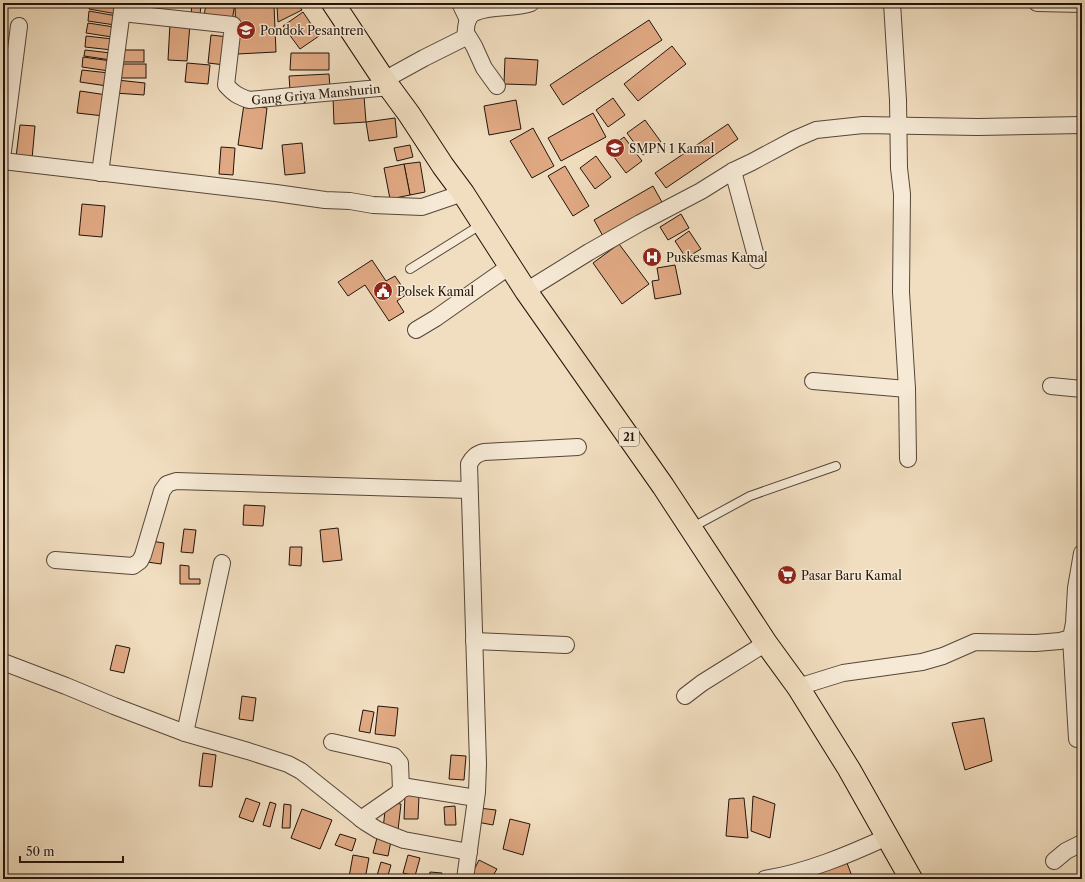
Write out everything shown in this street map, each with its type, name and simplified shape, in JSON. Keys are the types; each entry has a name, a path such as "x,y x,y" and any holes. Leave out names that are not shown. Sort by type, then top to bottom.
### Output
{"highway":[{"name":"21","path":"333,3 443,166 463,193 526,291 663,486 766,642 798,687 849,769 912,879"}],"street":[{"path":"460,3 474,46 484,68 497,86"},
{"path":"387,84 424,58 464,38 472,13 487,9 526,5 531,3"},
{"path":"892,3 897,76 899,168 902,194 901,292 907,389 908,459"},
{"path":"1037,3 1082,4"},
{"name":"Gang Griya Manshurin","path":"122,8 233,25 226,85 239,97 249,100 387,84"},
{"path":"100,173 122,8"},
{"path":"3,151 19,26"},
{"path":"526,291 589,252 701,191 733,171 795,139 816,130 863,125 978,127 1082,126"},
{"path":"3,161 325,200 350,201 373,205 422,207 463,193"},
{"path":"733,171 757,260"},
{"path":"416,330 436,318 510,266"},
{"path":"813,381 907,389"},
{"path":"1051,386 1082,388"},
{"path":"465,879 476,798 478,764 469,464 472,458 477,454 484,452 578,447"},
{"path":"56,560 133,566 140,561 143,555 162,491 167,484 176,481 469,490"},
{"path":"1077,739 1076,588 1082,553"},
{"path":"185,733 222,563"},
{"path":"798,687 843,674 929,660 950,654 976,642 1036,643 1060,641 1076,628"},
{"path":"474,642 566,645"},
{"path":"685,696 702,683 766,642"},
{"path":"3,662 185,733 288,764 301,771 361,819 378,830 404,840 469,852"},
{"path":"332,742 394,756 400,763 401,790"},
{"path":"361,819 401,790 408,787 476,798"},
{"path":"765,879 779,877 818,865 860,850 887,837"},
{"path":"1054,861 1066,851 1082,843"}],"lane":[{"path":"410,269 482,224"},
{"path":"691,528 750,496 836,466"}],"building":[{"path":"90,3 119,3 117,14 89,9"},
{"path":"135,3 150,3 148,11 134,9"},
{"path":"192,3 201,3 200,16 191,15"},
{"path":"206,3 224,6 225,3 235,3 232,21 204,17"},
{"path":"297,3 302,10 278,22 277,7"},
{"path":"274,5 276,52 237,54 235,7"},
{"path":"89,11 117,16 115,25 88,21"},
{"path":"303,12 319,36 300,49 283,26"},
{"path":"649,20 662,40 563,105 550,85"},
{"path":"88,23 114,27 112,37 86,33"},
{"path":"170,23 190,24 187,61 168,60"},
{"path":"211,35 228,37 225,65 208,63"},
{"path":"86,36 113,39 112,50 85,47"},
{"path":"672,46 686,64 638,101 624,84"},
{"path":"85,50 111,53 111,60 84,56"},
{"path":"121,50 144,50 144,62 121,62"},
{"path":"291,53 329,53 329,70 290,70"},
{"path":"83,57 111,61 109,71 82,67"},
{"path":"505,58 538,60 536,85 504,84"},
{"path":"187,63 210,65 208,84 185,82"},
{"path":"118,64 146,64 146,78 118,78"},
{"path":"82,70 109,73 107,86 80,82"},
{"path":"329,74 330,88 290,90 289,76"},
{"path":"117,80 145,83 144,95 115,93"},
{"path":"80,91 107,95 104,116 77,113"},
{"path":"364,96 366,122 334,124 333,97"},
{"path":"613,98 625,115 608,127 596,110"},
{"path":"516,100 521,129 489,135 484,106"},
{"path":"244,104 267,108 262,149 238,145"},
{"path":"593,113 606,137 561,161 548,138"},
{"path":"395,118 397,137 369,141 366,122"},
{"path":"645,120 661,142 643,155 627,133"},
{"path":"728,124 738,139 666,188 655,173"},
{"path":"20,125 35,126 32,159 16,157"},
{"path":"533,128 554,166 532,178 510,141"},
{"path":"624,137 642,161 626,173 608,149"},
{"path":"302,143 305,173 285,175 282,145"},
{"path":"410,145 413,157 397,161 394,148"},
{"path":"221,147 235,148 233,175 219,174"},
{"path":"596,156 611,177 595,189 580,168"},
{"path":"420,162 425,192 410,195 404,164"},
{"path":"404,164 410,195 390,199 384,168"},
{"path":"565,166 589,206 573,216 548,176"},
{"path":"653,186 663,204 604,238 594,220"},
{"path":"82,204 105,206 102,237 79,235"},
{"path":"681,214 689,228 668,240 660,227"},
{"path":"689,231 701,249 686,258 675,241"},
{"path":"619,244 649,284 622,304 593,263"},
{"path":"372,260 386,281 395,276 407,294 397,301 404,312 389,321 365,285 348,296 338,282"},
{"path":"675,265 681,294 655,299 652,281 659,280 657,268"},
{"path":"244,505 265,506 263,526 243,525"},
{"path":"338,528 342,560 323,562 320,530"},
{"path":"184,529 196,530 193,553 181,552"},
{"path":"151,541 164,543 161,564 147,562"},
{"path":"290,547 302,547 301,566 289,565"},
{"path":"180,565 189,566 189,579 200,579 200,584 180,584"},
{"path":"116,645 130,648 124,673 110,670"},
{"path":"242,696 256,698 253,721 239,719"},
{"path":"378,706 398,708 395,736 375,734"},
{"path":"363,710 374,712 370,733 359,731"},
{"path":"984,718 992,761 965,770 952,723"},
{"path":"203,753 216,755 212,787 199,786"},
{"path":"451,755 466,756 464,780 449,779"},
{"path":"405,795 419,795 418,819 404,819"},
{"path":"753,796 775,804 770,838 751,831"},
{"path":"246,798 260,803 253,822 239,817"},
{"path":"744,798 748,838 726,836 729,799"},
{"path":"270,802 276,804 270,827 263,825"},
{"path":"386,802 401,804 398,830 383,829"},
{"path":"284,804 291,805 290,828 282,828"},
{"path":"455,806 456,825 445,825 444,807"},
{"path":"479,808 496,810 493,825 477,822"},
{"path":"302,809 332,820 320,849 291,838"},
{"path":"510,819 530,824 523,855 503,849"},
{"path":"340,834 356,839 352,851 335,845"},
{"path":"377,838 391,841 388,856 373,853"},
{"path":"353,855 369,858 365,879 349,877"},
{"path":"408,855 420,858 415,876 403,873"},
{"path":"479,860 497,869 491,879 470,878"},
{"path":"381,862 391,865 387,879 376,879"},
{"path":"847,863 853,879 818,879 816,872"},
{"path":"430,872 442,873 441,879 429,879"}],"place":[{"name":"Pondok Pesantren","path":"246,30"},
{"name":"SMPN 1 Kamal","path":"615,148"},
{"name":"Puskesmas Kamal","path":"652,257"},
{"name":"Polsek Kamal","path":"383,291"},
{"name":"Pasar Baru Kamal","path":"787,575"}]}
